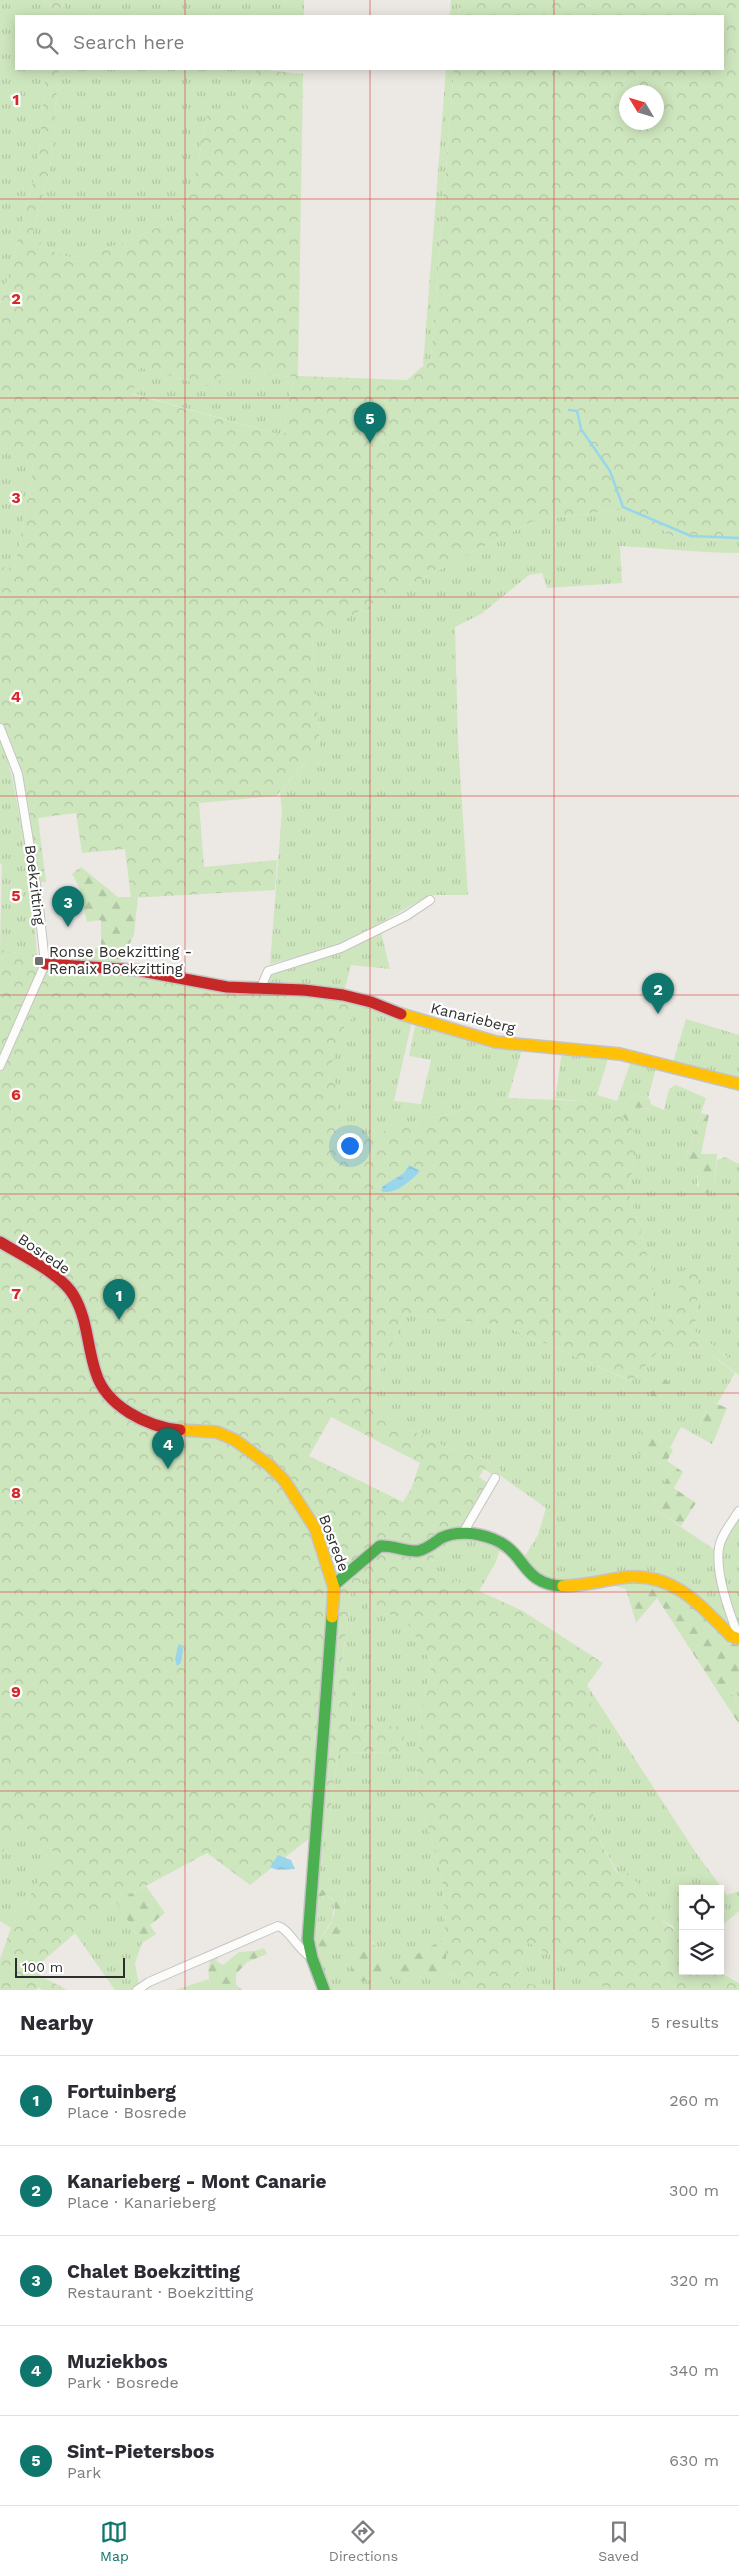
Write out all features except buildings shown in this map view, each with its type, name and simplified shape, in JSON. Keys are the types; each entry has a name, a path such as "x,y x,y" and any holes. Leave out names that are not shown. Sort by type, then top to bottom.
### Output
{"street":[{"name":"Boekzitting","path":"0,728 18,774 38,897 45,964 0,1066"},
{"path":"261,987 268,971 341,948 406,916 430,900"},
{"name":"Kanarieberg","path":"45,964 136,970 227,987 261,987 343,995 371,1002 420,1021 496,1042 620,1054 739,1084"},
{"name":"Bosrede","path":"0,1242 51,1274 73,1294 85,1321 96,1374 107,1394 121,1407 138,1418 156,1425 223,1434 240,1443 280,1476 311,1521 334,1584 308,1923 308,1939 312,1958 324,1990"},
{"path":"463,1533 495,1478"},
{"path":"739,1511 722,1539 719,1554 723,1586 739,1639"},
{"path":"334,1584 339,1582 380,1546 420,1550 442,1538 463,1533 492,1540 505,1546 522,1562 534,1578 546,1584 582,1584 657,1578 670,1583 694,1598 722,1628 739,1639"},
{"path":"137,1990 149,1982 278,1926 284,1929 300,1950 312,1958"}],"green space":[{"path":"0,0 51,0 50,15 15,15 15,70 46,70 38,163 0,307"},
{"path":"51,0 64,0 63,15 50,15"},
{"path":"64,0 304,0 304,15 63,15"},
{"path":"451,0 459,0 458,15 450,15"},
{"path":"459,0 739,0 739,539 679,540 627,509 535,520 312,636 320,746 276,796 199,803 204,867 277,860 275,890 131,898 125,849 82,853 76,813 38,818 46,882 28,883 18,803 10,764 0,736 0,567 15,568 34,463 0,451 0,307 38,163 46,70 59,70 50,169 32,235 55,252 71,257 95,252 130,240 164,224 176,216 183,210 191,190 208,109 242,117 257,70 303,74 298,376 407,380 431,359 454,70 724,70 724,15 458,15","holes":["139,367 217,389 222,371 296,377 287,401 284,436 133,394"]},
{"path":"59,70 257,70 242,117 208,109 195,177 187,202 183,210 176,216 148,232 112,247 81,256 65,256 45,246 32,235 50,169"},
{"path":"446,70 454,70 431,359 423,366"},
{"path":"139,367 217,389 222,371 296,377 287,401 284,436 132,393"},
{"path":"0,451 34,463 15,568 0,567"},
{"path":"628,509 679,540 739,539 739,553 620,546 622,583 547,588 542,573 529,575 481,614 455,627 458,741 468,895 430,895 352,939 327,949 270,964 282,811 280,792 320,746 312,636 535,520"},
{"path":"0,736 15,790 28,883 32,883 37,958 0,949 2,865 0,863"},
{"path":"81,867 118,897 138,897 134,935 121,961 113,964 69,960 66,956 72,951 101,948 101,920 87,922 79,887 72,874"},
{"path":"381,932 390,969 351,965 344,991 271,983 269,980 270,972"},
{"path":"0,949 37,958 36,966 133,973 258,991 370,1002 345,1025 332,1063 343,1142 508,1098 583,1101 625,1118 636,1136 637,1151 628,1190 654,1278 650,1319 665,1333 684,1270 699,1273 695,1331 739,1366 739,1375 702,1348 659,1350 632,1381 502,1325 405,1315 367,1401 391,1420 450,1449 485,1459 501,1470 496,1477 484,1469 479,1477 489,1484 466,1525 442,1544 428,1568 521,1610 603,1663 587,1685 600,1740 592,1827 617,1873 628,1873 647,1893 653,1916 670,1926 679,1937 679,1975 724,1974 739,1983 739,1990 608,1990 528,1942 517,1980 553,1990 481,1990 470,1988 447,1969 442,1878 416,1783 422,1708 432,1664 405,1619 368,1608 370,1572 351,1593 340,1678 355,1676 349,1723 406,1727 401,1752 338,1753 329,1823 250,1885 207,1853 103,1909 43,1961 39,1975 67,1990 42,1990 38,1987 37,1990 0,1990 0,1959 11,1928 55,1853 19,1822 0,1857","holes":["406,1169 420,1171 397,1189 389,1184 405,1173","331,1417 420,1463 411,1489 403,1502 309,1456"]},
{"path":"370,1002 412,1021 394,1101 421,1104 431,1060 409,1056 416,1022 522,1049 508,1098 343,1142 331,1063 345,1025"},
{"path":"686,1019 739,1035 739,1081 673,1062"},
{"path":"562,1051 607,1057 597,1095 617,1101 632,1058 657,1064 648,1098 635,1095 628,1101 619,1116 583,1101 555,1099"},
{"path":"676,1085 706,1098 685,1160 697,1175 697,1186 714,1189 717,1160 725,1157 739,1164 739,1366 695,1331 699,1273 684,1271 665,1333 650,1319 654,1278 628,1190 637,1151 627,1122 635,1107 651,1109 650,1104 664,1110 669,1089"},
{"path":"635,1095 650,1099 652,1109 635,1107 627,1122 619,1116 628,1101"},
{"path":"701,1113 709,1115 701,1154 717,1154 714,1189 708,1193 700,1192 697,1175 685,1174 685,1160"},
{"path":"405,1315 502,1325 631,1381 659,1350 702,1348 735,1373 717,1404 710,1401 698,1430 715,1438 712,1444 681,1427 670,1448 651,1435 636,1452 673,1469 650,1506 715,1550 738,1635 675,1582 574,1583 539,1579 523,1559 538,1535 546,1508 498,1474 501,1470 485,1459 450,1449 391,1420 367,1401"},
{"path":"657,1376 677,1386 672,1394 663,1392 656,1412 648,1409"},
{"path":"710,1401 727,1408 715,1438 698,1430"},
{"path":"643,1427 650,1429 651,1435 673,1450 667,1461 683,1472 674,1488 696,1503 681,1526 650,1506 673,1469 636,1452"},
{"path":"739,1514 739,1632 723,1579 720,1558 721,1549 731,1526"},
{"path":"462,1536 501,1545 496,1562 479,1591 428,1568 442,1544 441,1540"},
{"path":"370,1571 368,1608 405,1619 432,1664 422,1708 416,1783 442,1878 446,1941 393,1966 387,1963 373,1942 351,1981 453,1974 470,1988 481,1990 331,1990 329,1986 326,1986 317,1960 338,1928 344,1910 345,1889 314,1890 317,1832 329,1823 338,1753 400,1752 406,1728 349,1723 355,1677 340,1679 351,1593"},
{"path":"639,1579 664,1581 739,1639 739,1686 733,1687 730,1691 739,1709 739,1724 657,1598 636,1623 626,1589 609,1584"},
{"path":"587,1685 696,1853 720,1885 679,1885 679,1938 673,1926 653,1916 647,1893 618,1873 592,1827 600,1740"},
{"path":"739,1686 739,1709 730,1691 733,1687"},
{"path":"19,1822 55,1853 11,1928 0,1921 0,1857"},
{"path":"146,1886 165,1913 150,1925 156,1934 142,1943 116,1902"},
{"path":"345,1889 344,1915 334,1950 317,1960 310,1936 317,1932 321,1938 330,1924 335,1908 332,1898 327,1895 322,1896 317,1914 319,1926 310,1932 314,1890"},
{"path":"724,1891 727,1895 739,1891 739,1903 724,1916"},
{"path":"327,1895 335,1902 332,1920 321,1938 310,1936 310,1932 319,1926 317,1914 320,1898"},
{"path":"116,1902 142,1943 135,1963 139,1986 134,1990 115,1990 75,1933 103,1909"},
{"path":"739,1903 739,1911 724,1924 724,1916"},
{"path":"365,1939 374,1944 393,1966 446,1941 447,1969 453,1974 351,1982 351,1950 354,1942"},
{"path":"528,1942 608,1990 553,1990 517,1980"},
{"path":"264,1948 267,1954 247,1962 236,1974 236,1985 243,1990 213,1990 208,1972 213,1955 222,1953 216,1961 223,1965 239,1952 255,1951"},
{"path":"209,1979 213,1990 175,1990"}],"water":[{"path":"409,1165 420,1171 397,1190 381,1191 383,1186 404,1173"},
{"path":"179,1643 183,1649 181,1663 177,1666 175,1659"},
{"path":"278,1855 291,1860 295,1869 277,1870 270,1867"}],"waterway":[{"path":"569,410 577,411 581,429 610,471 623,507 691,536 739,538"}],"traffic: fast":[{"path":"334,1585 380,1546 418,1551 447,1535 461,1533 481,1535 493,1539 512,1552 531,1574 539,1580 563,1586"},
{"path":"324,1990 312,1958 308,1939 332,1617"}],"traffic: slow":[{"path":"401,1014 496,1042 620,1054 739,1084"},
{"path":"180,1430 217,1432 235,1440 269,1465 284,1480 315,1528 334,1588 332,1617"},
{"path":"563,1586 628,1577 645,1577 660,1581 686,1594 698,1603 731,1636 739,1639"}],"traffic: jam":[{"path":"45,964 136,970 227,987 304,990 343,995 371,1002 401,1014"},
{"path":"0,1242 51,1273 74,1296 85,1324 96,1373 101,1385 118,1405 129,1413 154,1424 180,1430"}],"place":[{"name":"Sint-Pietersbos","path":"370,443"},
{"name":"Chalet Boekzitting","path":"68,927"},
{"name":"Ronse Boekzitting - Renaix Boekzitting","path":"39,961"},
{"name":"Kanarieberg - Mont Canarie","path":"658,1014"},
{"name":"Fortuinberg","path":"119,1320"},
{"name":"Muziekbos","path":"168,1469"}]}
